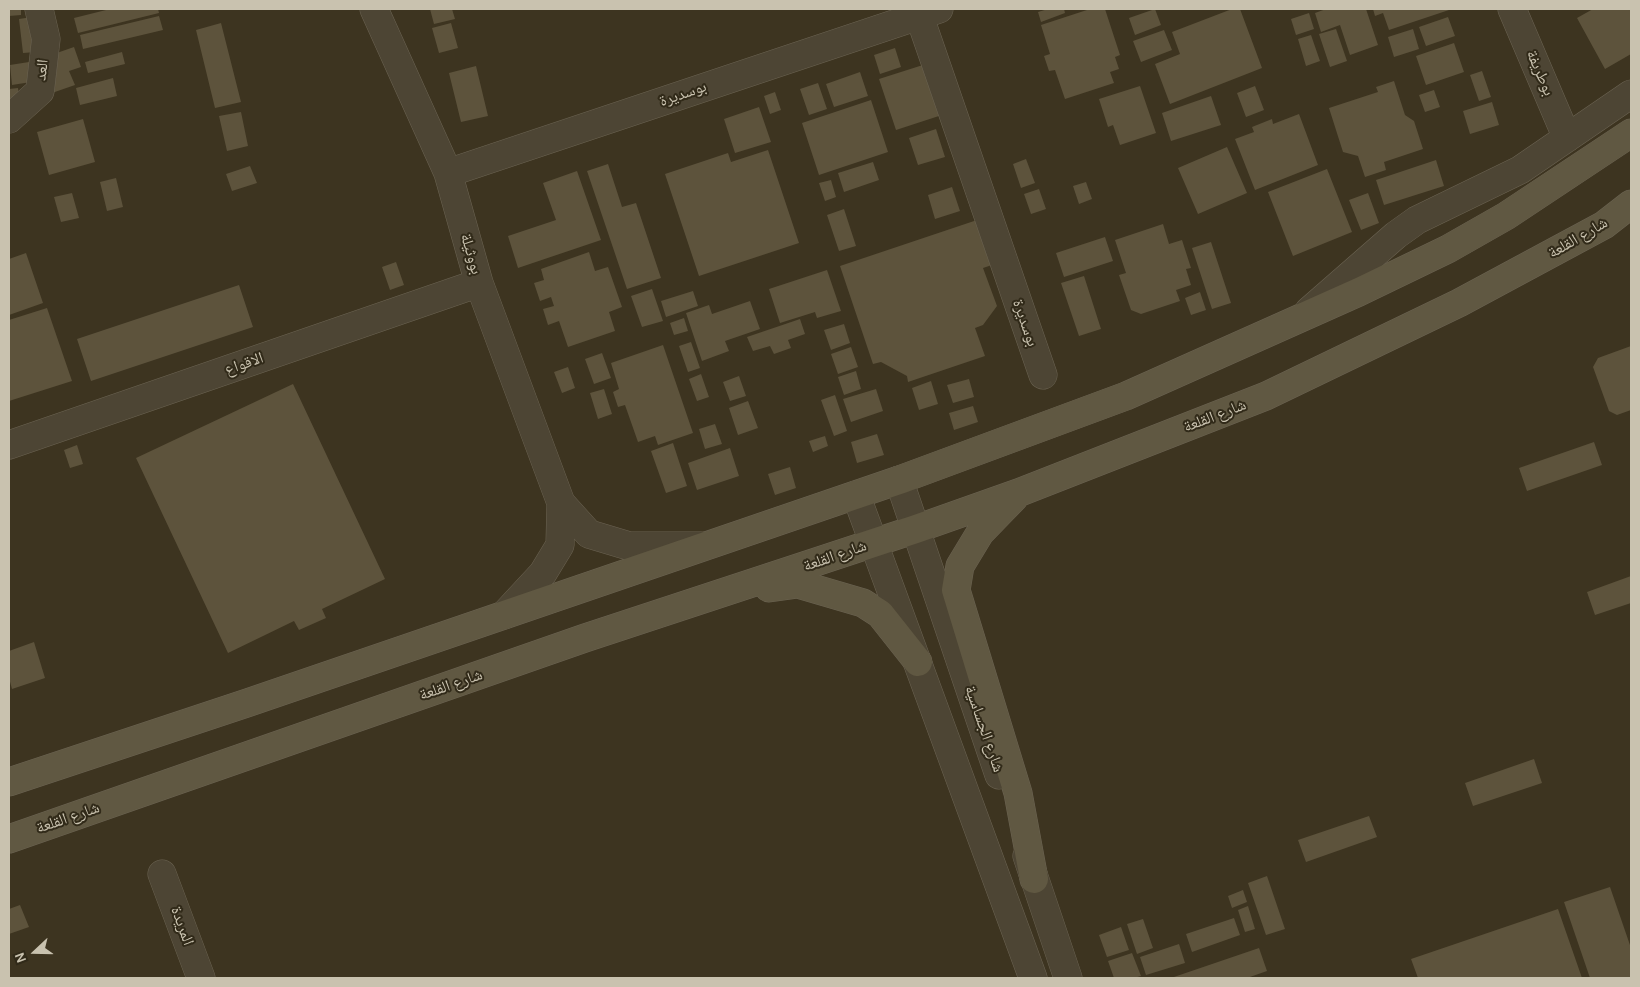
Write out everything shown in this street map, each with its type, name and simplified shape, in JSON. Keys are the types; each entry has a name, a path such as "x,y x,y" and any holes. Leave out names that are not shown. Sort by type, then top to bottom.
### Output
{"main road":[{"path":"9,782 856,495 1126,396 1299,320 1422,262 1481,230 1560,182 1631,133"},
{"name":"شارع القلعة","path":"9,839 584,638 916,529 1018,493 1266,396 1459,304 1604,225 1631,204"},
{"path":"1018,493 980,533 960,566 956,590 1018,793 1034,879"},
{"path":"716,596 798,584 863,603 880,614 918,662"}],"street":[{"name":"العد","path":"9,119 40,92 46,40 39,9"},
{"name":"بووثيلة","path":"374,9 448,173 478,282 561,503 560,545 543,573 504,615"},
{"name":"بوطريفة","path":"1512,9 1567,138"},
{"name":"بوسديرة","path":"448,173 929,12 1043,375"},
{"path":"1299,320 1396,234 1416,220 1520,170 1631,94"},
{"name":"الاقواع","path":"9,445 478,282"},
{"name":"شارع الجساسية","path":"899,480 1068,978"},
{"path":"856,495 872,544 918,662 1033,978"},
{"name":"بووثيلة","path":"561,503 590,534 629,546 704,546"},
{"name":"المريدة","path":"162,874 201,978"}],"building":[{"path":"9,9 21,9 21,15 9,16"},
{"path":"110,9 158,9 159,13 78,33 74,18"},
{"path":"430,9 452,9 455,19 434,24"},
{"path":"1048,9 1064,9 1065,13 1041,22 1038,12"},
{"path":"1090,9 1105,9 1120,55 1115,57 1119,69 1110,72 1114,83 1065,99 1055,70 1049,71 1044,56 1050,54 1041,25"},
{"path":"1155,9 1161,25 1135,35 1129,18"},
{"path":"1232,9 1240,9 1262,68 1170,104 1155,64 1180,54 1172,32"},
{"path":"1326,9 1366,9 1378,45 1350,55 1340,25 1321,32 1315,13"},
{"path":"1373,9 1452,9 1389,30 1383,13 1375,16"},
{"path":"1593,9 1631,9 1631,54 1605,69 1577,18"},
{"path":"1309,13 1314,29 1296,35 1291,19"},
{"path":"159,16 163,30 83,49 80,35"},
{"path":"32,17 36,52 23,53 19,19"},
{"path":"1448,17 1455,36 1426,46 1419,27"},
{"path":"221,23 241,102 215,108 196,30"},
{"path":"451,23 458,48 439,53 432,28"},
{"path":"1336,29 1347,61 1330,67 1319,34"},
{"path":"1413,29 1419,49 1394,57 1388,37"},
{"path":"1164,30 1172,50 1141,62 1133,41"},
{"path":"1311,35 1320,61 1306,66 1298,39"},
{"path":"1454,43 1464,72 1426,85 1416,56"},
{"path":"74,47 81,67 69,71 75,85 49,94 51,55"},
{"path":"895,48 901,67 880,74 874,55"},
{"path":"122,52 125,64 88,73 85,62"},
{"path":"29,62 31,82 12,85 10,65"},
{"path":"926,64 942,115 896,130 879,79"},
{"path":"476,66 488,116 461,122 449,73"},
{"path":"1482,71 1491,97 1479,101 1470,75"},
{"path":"860,72 868,96 834,107 826,84"},
{"path":"113,78 117,96 80,105 76,88"},
{"path":"1394,81 1405,115 1414,121 1423,149 1384,162 1386,170 1365,177 1358,156 1343,152 1329,108 1378,92 1376,87"},
{"path":"818,83 827,109 809,115 800,89"},
{"path":"1140,86 1156,133 1120,145 1113,125 1108,127 1099,99"},
{"path":"1255,86 1264,110 1246,117 1237,93"},
{"path":"18,88 20,105 9,107 9,89"},
{"path":"1434,90 1440,107 1425,112 1419,95"},
{"path":"775,92 781,110 770,114 764,96"},
{"path":"1211,96 1221,125 1171,141 1162,113"},
{"path":"871,100 888,152 819,175 802,123"},
{"path":"1492,102 1499,125 1470,134 1463,111"},
{"path":"759,107 771,142 735,153 724,119"},
{"path":"241,112 248,146 227,151 219,116"},
{"path":"1299,114 1318,165 1255,190 1235,139 1254,132 1252,127 1272,119 1273,124"},
{"path":"83,119 95,162 49,175 37,132"},
{"path":"936,129 945,157 918,165 909,138"},
{"path":"1227,147 1247,193 1198,214 1178,168"},
{"path":"768,150 799,243 699,276 665,174 728,153 731,162"},
{"path":"1026,159 1035,183 1021,188 1013,164"},
{"path":"1436,160 1444,186 1384,205 1376,180"},
{"path":"873,162 879,180 844,192 838,173"},
{"path":"608,164 622,207 636,203 661,278 627,289 587,171"},
{"path":"250,166 257,183 232,191 226,174"},
{"path":"1327,169 1352,232 1293,256 1268,192"},
{"path":"577,171 601,240 518,268 508,236 556,220 543,183"},
{"path":"116,178 123,207 107,211 100,182"},
{"path":"831,180 836,197 825,201 819,183"},
{"path":"1086,182 1092,199 1079,204 1073,186"},
{"path":"952,187 960,211 935,219 928,195"},
{"path":"1039,189 1046,209 1031,214 1024,194"},
{"path":"72,193 79,218 61,222 54,197"},
{"path":"1368,193 1379,223 1361,230 1349,200"},
{"path":"844,209 856,246 839,251 827,215"},
{"path":"983,218 998,263 983,268 997,306 983,325 975,328 985,356 908,382 907,376 881,362 873,364 840,266"},
{"path":"1163,224 1169,244 1182,240 1191,268 1186,269 1191,285 1176,290 1180,301 1141,314 1131,310 1119,275 1126,273 1115,240"},
{"path":"1105,237 1113,261 1064,277 1056,253"},
{"path":"1211,242 1231,303 1212,309 1192,248"},
{"path":"589,252 595,271 608,267 622,307 609,312 615,331 568,347 559,321 548,325 543,309 554,306 551,297 540,301 534,283 544,280 541,269"},
{"path":"26,253 43,303 9,315 9,259"},
{"path":"396,262 404,285 390,290 382,267"},
{"path":"827,270 841,311 817,318 815,312 780,323 769,289"},
{"path":"1084,276 1101,329 1079,336 1061,283"},
{"path":"239,285 253,327 91,381 77,339"},
{"path":"652,289 663,321 642,327 631,296"},
{"path":"693,291 698,306 666,317 661,301"},
{"path":"1200,292 1206,310 1191,315 1185,298"},
{"path":"750,301 760,329 725,341 729,351 702,361 686,313 709,305 712,314"},
{"path":"47,308 72,381 9,401 9,320"},
{"path":"684,318 688,331 674,335 670,323"},
{"path":"800,319 805,334 788,340 791,348 774,354 770,346 753,351 747,337"},
{"path":"844,324 850,343 831,350 824,330"},
{"path":"691,342 700,368 688,372 679,346"},
{"path":"663,345 693,433 658,445 655,436 638,442 625,405 618,407 613,392 619,389 611,363"},
{"path":"1631,346 1631,410 1617,415 1609,411 1593,367 1598,358"},
{"path":"851,347 858,367 838,374 831,354"},
{"path":"602,353 611,378 594,384 585,359"},
{"path":"568,367 575,388 562,393 554,372"},
{"path":"856,371 861,389 844,395 838,377"},
{"path":"701,374 709,397 697,401 689,379"},
{"path":"739,376 746,396 730,401 723,382"},
{"path":"969,379 974,397 953,403 947,385"},
{"path":"931,381 938,404 919,410 912,388"},
{"path":"293,384 385,579 322,609 326,618 299,630 294,621 228,653 136,458"},
{"path":"604,389 612,414 598,419 590,393"},
{"path":"876,389 883,411 851,422 843,399"},
{"path":"835,395 847,431 834,436 821,400"},
{"path":"748,401 758,428 738,435 729,408"},
{"path":"973,406 978,422 954,430 949,413"},
{"path":"715,424 722,444 705,449 699,429"},
{"path":"877,434 884,455 857,463 851,442"},
{"path":"825,436 828,446 813,452 809,441"},
{"path":"1594,442 1602,465 1527,491 1519,468"},
{"path":"673,443 687,486 666,493 651,451"},
{"path":"77,445 83,464 70,468 64,450"},
{"path":"730,448 739,476 697,490 688,463"},
{"path":"790,467 796,488 775,495 768,474"},
{"path":"1631,576 1631,603 1595,615 1587,592"},
{"path":"34,642 45,678 12,689 9,678 9,651"},
{"path":"1534,759 1542,783 1473,806 1465,783"},
{"path":"1369,816 1377,837 1306,862 1298,840"},
{"path":"1267,876 1285,929 1266,935 1248,883"},
{"path":"1610,887 1631,948 1631,978 1590,978 1564,902"},
{"path":"1243,890 1247,902 1232,908 1228,896"},
{"path":"20,905 29,927 9,934 9,909"},
{"path":"1248,906 1255,929 1245,932 1238,910"},
{"path":"1558,909 1582,978 1418,978 1411,959"},
{"path":"1234,918 1240,935 1192,952 1186,934"},
{"path":"1143,919 1153,948 1137,954 1127,924"},
{"path":"1121,927 1129,950 1107,957 1099,935"},
{"path":"1179,944 1185,963 1146,975 1140,957"},
{"path":"1259,948 1267,971 1247,978 1171,978"},
{"path":"1132,953 1141,976 1114,978 1108,961"}]}
